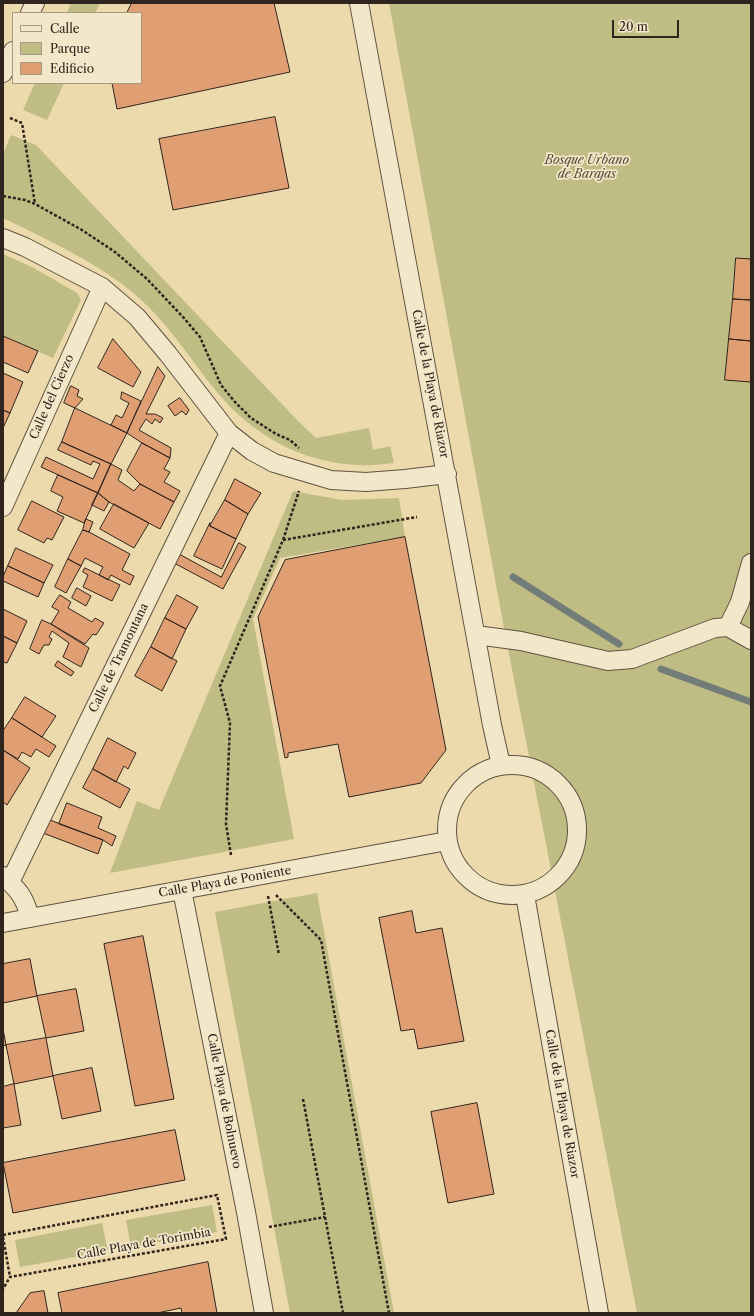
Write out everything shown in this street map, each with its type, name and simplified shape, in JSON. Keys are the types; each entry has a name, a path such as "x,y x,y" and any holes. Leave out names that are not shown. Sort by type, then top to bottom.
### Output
{"street":[{"path":"30,12 35,3"},
{"name":"Calle de la Playa de Riazor","path":"359,3 447,474 492,725 501,765"},
{"path":"3,73 12,53"},
{"path":"3,238 25,247 102,287 137,317 168,354 229,433 252,451 274,463 331,480 366,482 405,480 447,474"},
{"name":"Calle del Cierzo","path":"3,507 102,287"},
{"name":"Calle de Tramontana","path":"6,879 229,433"},
{"path":"728,627 740,602 751,563"},
{"path":"476,635 521,641 608,661 632,659 715,628 728,627 751,640"},
{"path":"501,765 524,766 545,774 562,788 573,807 577,829 574,852 563,872 546,886 525,894 500,895 475,884 457,865 448,841 447,824 451,807 459,792 471,780 485,770 501,765"},
{"name":"Calle Playa de Poniente","path":"3,923 448,841"},
{"path":"6,879 20,893 27,905 30,918"},
{"name":"Calle Playa de Bolnuevo","path":"182,890 246,1212 264,1313"},
{"name":"Calle de la Playa de Riazor","path":"525,894 599,1313"}],"path":[{"path":"10,118 22,123 35,204"},
{"path":"231,855 226,824 230,723 220,686 283,540 300,488"},
{"path":"283,540 417,517"},
{"path":"276,895 321,940 389,1313"},
{"path":"268,896 279,955"},
{"path":"303,1099 343,1313"},
{"name":"Calle Playa de Torimbia","path":"3,1236 217,1196 226,1239 10,1277"},
{"path":"268,1228 325,1217"},
{"path":"3,1236 10,1277 3,1289"}],"green space":[{"path":"71,3 100,3 96,12 67,12"},
{"name":"Bosque Urbano de Barajas","path":"389,3 751,3 751,1313 637,1313 504,628"},
{"path":"35,84 64,84 47,120 23,110"},
{"path":"11,135 36,145 299,422 316,438 369,428 373,450 390,446 394,463 362,465 338,463 319,459 301,454 267,436 251,425 223,399 162,321 138,297 91,263 74,253 3,218 3,154"},
{"path":"3,254 32,267 77,293 81,300 53,358 3,336"},
{"path":"293,491 342,500 399,498 405,537 280,558 253,619 294,839 110,873 137,801 159,810"},
{"path":"317,893 394,1313 290,1313 215,912"},
{"path":"212,1205 217,1232 131,1247 126,1220"},
{"path":"102,1223 108,1251 20,1267 15,1240"}],"building":[{"path":"132,3 274,3 290,72 117,109 112,84 142,84 142,12 128,12"},
{"path":"275,117 289,188 173,210 159,139"},
{"path":"736,258 751,259 751,300 733,299"},
{"path":"733,299 751,300 751,341 729,339"},
{"path":"3,336 38,351 28,373 3,362"},
{"path":"113,339 141,372 133,387 98,368"},
{"path":"729,339 751,341 751,382 725,380"},
{"path":"158,367 165,376 146,414 155,414 163,418 160,423 155,419 152,424 146,419 139,430 171,448 170,458 127,433"},
{"path":"3,373 23,382 10,413 3,410"},
{"path":"71,386 79,390 77,396 83,399 75,408 64,403"},
{"path":"122,392 141,401 127,433 111,425 116,415 122,418 129,403 121,399"},
{"path":"180,398 189,410 186,415 182,411 175,416 168,406"},
{"path":"75,408 127,433 111,464 62,442"},
{"path":"3,410 10,413 3,428"},
{"path":"62,442 111,464 98,493 41,467 46,457 93,479 100,464 93,461 91,465 58,450"},
{"path":"142,443 170,458 164,469 170,472 164,482 180,491 174,502 140,484 127,471"},
{"path":"111,464 122,470 118,480 134,491 140,484 174,502 160,529 109,502 98,493"},
{"path":"58,475 98,493 84,523 57,511 63,497 51,491"},
{"path":"235,479 261,493 248,514 225,500"},
{"path":"98,493 109,502 104,511 92,505"},
{"path":"225,500 248,514 236,539 210,526"},
{"path":"32,501 64,517 52,540 47,538 44,543 18,530"},
{"path":"114,504 149,523 134,548 100,529"},
{"path":"86,519 93,522 89,532 83,530"},
{"path":"210,523 210,526 236,539 222,569 194,556"},
{"path":"83,530 130,554 122,570 134,576 130,585 111,575 108,580 99,575 103,567 85,558 81,566 68,559"},
{"path":"405,537 446,750 421,783 349,797 338,744 288,753 288,757 285,758 258,617 285,560"},
{"path":"239,543 246,547 223,589 174,563 179,554 221,577"},
{"path":"16,548 53,565 44,583 8,566"},
{"path":"68,559 81,566 66,593 55,587"},
{"path":"8,566 44,583 38,597 3,581 3,577"},
{"path":"85,568 120,585 112,601 83,587 88,575 83,572"},
{"path":"77,588 91,596 86,606 72,598"},
{"path":"60,595 71,602 68,608 92,622 95,618 104,623 96,635 93,634 85,644 51,624 59,611 52,607"},
{"path":"177,595 198,607 186,629 165,618"},
{"path":"3,609 27,621 17,643 3,636"},
{"path":"165,618 186,629 172,659 151,647"},
{"path":"42,620 89,648 81,667 63,657 69,643 52,631 49,637 52,639 49,645 44,645 39,654 30,649"},
{"path":"3,636 17,643 7,663 3,662"},
{"path":"151,647 177,661 162,691 135,676"},
{"path":"58,661 74,672 71,676 55,666"},
{"path":"25,697 56,716 42,737 12,718"},
{"path":"12,718 56,746 49,757 36,749 31,757 22,752 18,759 3,750 3,731"},
{"path":"108,738 136,753 128,769 124,766 116,782 93,769"},
{"path":"3,750 30,768 7,805 3,802"},
{"path":"93,769 130,789 120,808 83,788"},
{"path":"67,803 102,817 98,828 116,836 112,846 103,840 59,824"},
{"path":"50,820 103,840 98,854 43,833"},
{"path":"412,911 416,933 442,928 464,1041 418,1049 414,1029 401,1031 379,918"},
{"path":"143,936 174,1099 135,1106 104,944"},
{"path":"30,959 37,996 3,1003 3,964"},
{"path":"76,989 84,1031 46,1038 37,996"},
{"path":"3,1029 6,1045 3,1046"},
{"path":"46,1038 53,1076 14,1084 6,1045"},
{"path":"92,1068 101,1111 62,1119 53,1076"},
{"path":"14,1084 21,1125 3,1128 3,1087"},
{"path":"477,1103 494,1194 448,1203 431,1112"},
{"path":"175,1130 185,1180 13,1213 3,1163"},
{"path":"208,1262 217,1313 182,1313 181,1308 157,1313 62,1313 58,1293"},
{"path":"44,1291 48,1313 16,1313 30,1293"}],"waterway":[{"path":"513,577 619,644"},
{"path":"661,669 751,702"}]}
